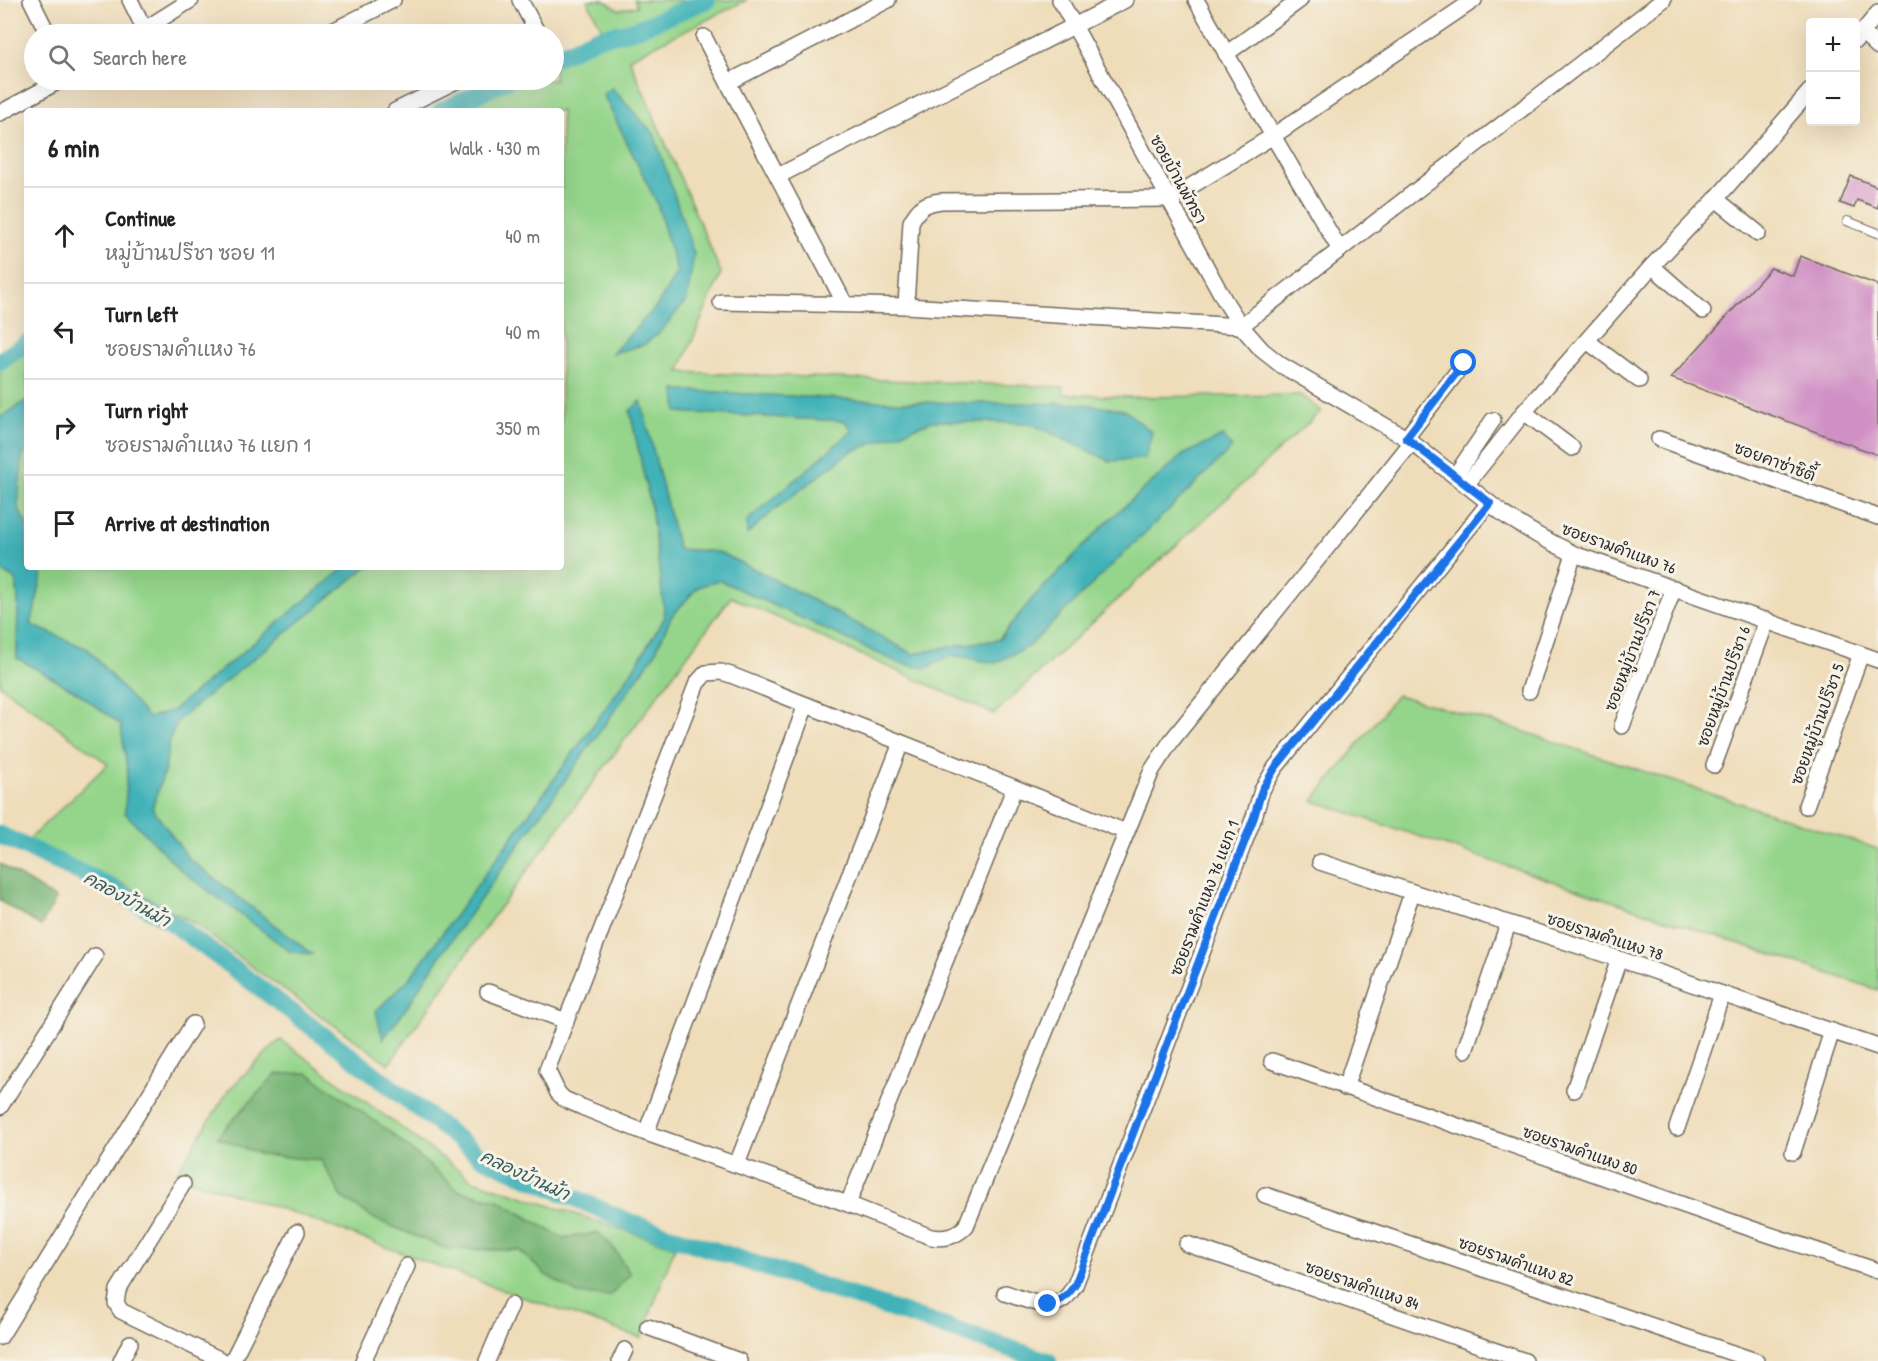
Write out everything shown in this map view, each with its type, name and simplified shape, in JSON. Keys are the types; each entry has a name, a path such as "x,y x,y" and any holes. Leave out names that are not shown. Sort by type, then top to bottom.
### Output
{"street":[{"path":"31,0 43,24"},
{"path":"130,0 138,24"},
{"path":"154,24 191,0"},
{"path":"346,24 393,0"},
{"path":"520,0 534,24"},
{"path":"729,82 888,0"},
{"name":"ซอยบ้านพัทรา","path":"1060,0 1225,301 1241,326 1262,350 1281,365"},
{"path":"778,176 1125,0"},
{"path":"1196,0 1272,136 1340,250"},
{"path":"1226,54 1300,0"},
{"path":"906,306 912,222 918,209 928,202 1170,199 1272,136 1474,0"},
{"path":"721,303 906,306 1241,326 1663,0"},
{"path":"1860,35 1878,13"},
{"path":"704,37 845,304"},
{"path":"1860,37 1878,47"},
{"path":"0,113 30,105 49,90"},
{"path":"401,108 438,90"},
{"path":"1461,480 1652,266 1716,199 1806,96"},
{"path":"1716,199 1758,233"},
{"path":"1652,266 1703,311"},
{"path":"1587,341 1639,380"},
{"path":"1126,832 721,672 706,673 697,683 547,1070 558,1093 564,1099 646,1133 848,1204 931,1237 944,1239 956,1235 966,1226 1152,770 1172,740 1409,440 1464,363"},
{"name":"ซอยรามคำแหง 76","path":"1281,365 1409,440 1523,526 1574,554 1878,660"},
{"path":"1524,412 1572,448"},
{"path":"1461,480 1493,420"},
{"name":"ซอยคาซ่าซิตี้","path":"1659,439 1878,517"},
{"name":"ซอยรามคำแหง 76 แยก 1","path":"1005,1293 1034,1303 1048,1304 1065,1298 1075,1285 1254,817 1262,790 1275,768 1490,503"},
{"path":"1529,691 1574,554"},
{"name":"ซอยหมู่บ้านปรีชา 7","path":"1622,726 1674,588"},
{"name":"ซอยหมู่บ้านปรีชา 6","path":"1714,765 1767,620"},
{"name":"ซอยหมู่บ้านปรีชา 5","path":"1806,806 1861,654"},
{"path":"646,1133 806,705"},
{"path":"737,1164 901,743"},
{"path":"848,1204 1014,789"},
{"name":"ซอยรามคำแหง 78","path":"1320,862 1878,1047"},
{"path":"1346,1088 1412,893"},
{"path":"1465,1050 1508,924"},
{"path":"0,1107 95,956"},
{"path":"1574,1089 1618,959"},
{"path":"488,992 566,1021"},
{"path":"1677,1128 1722,994"},
{"path":"0,1337 193,1024"},
{"path":"1792,1152 1832,1031"},
{"name":"ซอยรามคำแหง 80","path":"1272,1061 1878,1271"},
{"path":"183,1184 118,1290 116,1303 121,1311 224,1361"},
{"name":"ซอยรามคำแหง 82","path":"1265,1195 1756,1361"},
{"path":"232,1361 297,1233"},
{"name":"ซอยรามคำแหง 84","path":"1187,1244 1525,1361"},
{"path":"363,1361 407,1266"},
{"path":"487,1361 511,1305"},
{"path":"648,1327 739,1361"},
{"path":"121,1361 130,1343"}],"lane":[{"path":"1847,221 1878,233"}],"green space":[{"path":"587,0 604,0 619,10 637,6 634,0 747,0 629,58 721,273 679,372 1064,387 1063,394 1132,397 1300,395 1321,411 994,714 731,597 495,914 389,1064 195,924 123,884 28,840 108,764 0,685 0,570 16,580 17,658 77,692 121,725 127,769 125,813 182,871 291,951 310,953 188,858 152,809 165,769 170,737 180,718 363,570 564,570 564,108 463,108 502,90 564,90 564,61 604,43 602,29","holes":["603,94 694,254 645,344 614,353 657,306 677,272 657,203","675,390 900,402 1082,404 1110,461 1030,423 932,421 850,452 747,533 824,455 853,431 845,421 677,412","641,402 678,549 718,552 913,654 998,640 1032,599 1109,520 1183,455 1223,436 1231,448 1029,646 995,663 953,655 926,668 899,663 719,580 698,587 671,617 654,655 383,1038 376,1011 410,978 631,673 665,617 651,507 630,411"]},
{"path":"24,353 24,402 0,418 0,369"},
{"path":"24,453 24,521 18,506"},
{"path":"341,570 172,711 148,718 88,649 31,625 43,571"},
{"path":"1397,695 1510,727 1878,849 1878,990 1313,801"},
{"path":"0,864 56,899 41,926 0,901"},
{"path":"281,1040 473,1180 675,1247 641,1338 505,1291 291,1212 175,1175 228,1091","holes":["390,1132 459,1191 498,1200 562,1238 599,1233 546,1275 519,1250 447,1249 375,1219 342,1197 321,1160 262,1155 217,1137"]},
{"path":"308,1073 390,1132 459,1191 498,1200 562,1238 599,1233 612,1246 630,1274 610,1296 578,1294 546,1275 519,1250 447,1249 375,1219 342,1197 321,1160 262,1155 217,1137 276,1074"}],"water":[{"path":"612,88 654,134 694,254 687,300 660,332 645,344 612,353 657,306 677,272 657,203 603,94"},
{"path":"675,390 900,402 1082,404 1124,410 1152,432 1145,459 1110,461 1030,423 932,421 850,452 779,506 747,534 747,521 852,431 845,421 677,412"},
{"path":"641,401 678,549 718,552 913,654 999,640 1032,599 1109,520 1183,455 1223,436 1232,448 1029,646 995,663 953,655 926,668 899,663 719,580 698,587 671,617 654,655 383,1039 376,1011 410,978 631,673 665,617 651,507 630,411"},
{"path":"24,402 24,453 18,506 24,521 24,570 43,571 31,625 88,649 148,718 172,711 341,570 363,570 180,718 170,737 165,769 152,808 188,858 312,954 291,952 182,871 125,813 127,769 121,725 77,692 17,658 16,580 0,570 0,418"}],"building":[{"path":"1851,176 1878,187 1878,208 1857,200 1854,208 1840,203"},
{"path":"1800,256 1878,285 1878,455 1671,378 1771,268 1793,276"}],"waterway":[{"path":"564,53 597,38 634,30 707,0"},
{"path":"447,108 486,90"},
{"path":"0,361 24,345"},
{"name":"คลองบ้านม้า","path":"0,835 99,881 170,921 480,1156 629,1222 1048,1361"}],"route":[{"path":"1048,1304 1065,1298 1075,1285 1254,817 1262,790 1275,768 1490,503 1406,438 1464,363"}]}
